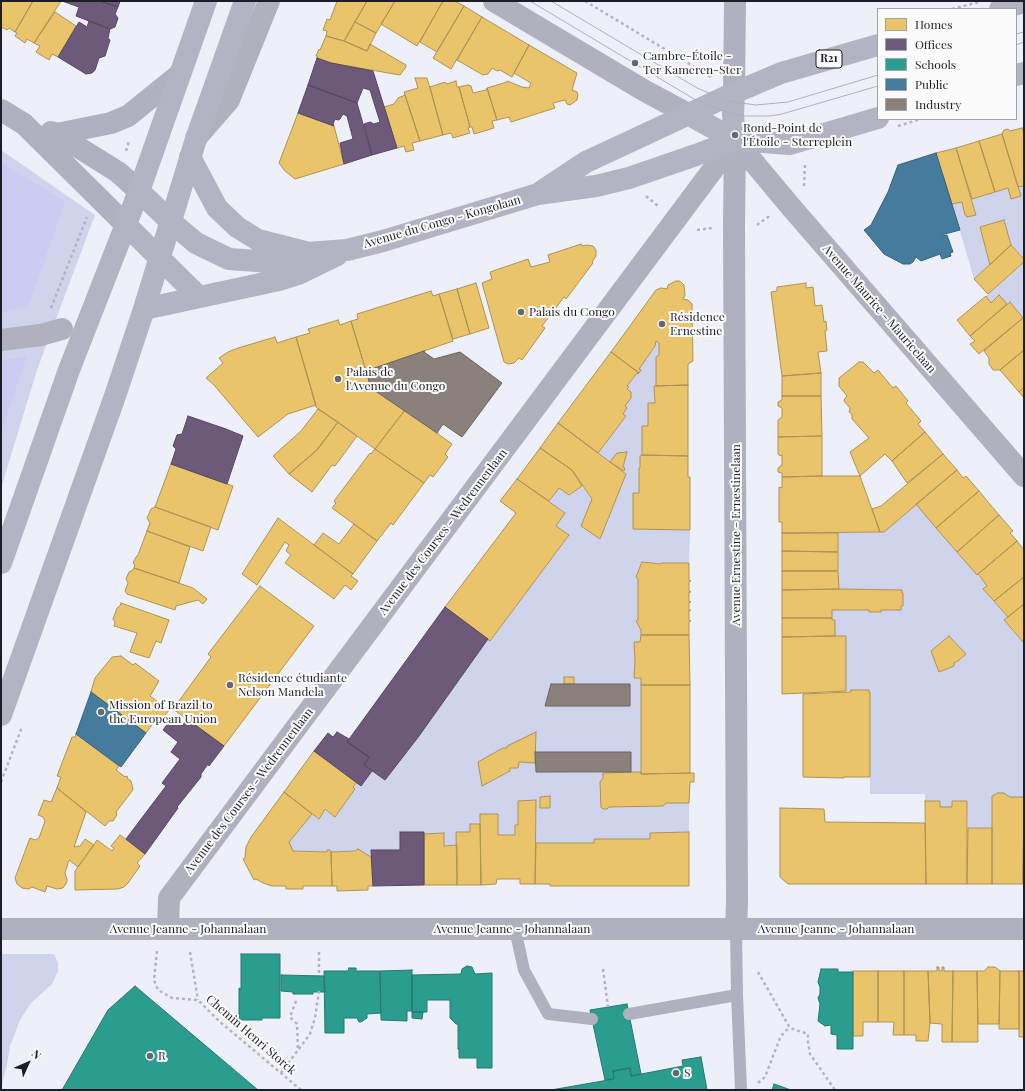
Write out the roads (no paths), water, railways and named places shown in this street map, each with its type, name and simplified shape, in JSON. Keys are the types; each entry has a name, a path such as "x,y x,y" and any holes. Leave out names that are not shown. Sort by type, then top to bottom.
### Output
{"main road":[{"path":"1,563 69,370 139,191 206,1"},
{"path":"1,715 115,396 144,309 193,148 245,1"},
{"path":"1003,8 1024,2"},
{"name":"R21","path":"734,93 781,73 877,45"},
{"path":"57,134 111,124 128,116 180,74"},
{"path":"688,114 734,93 733,114 735,140"},
{"path":"1,110 24,124 199,297"},
{"path":"688,114 735,140 790,144 801,150 877,118"},
{"name":"Avenue du Congo - Kongolaan","path":"538,194 586,162 688,114"},
{"path":"24,124 57,134 118,172 139,191"},
{"name":"Avenue du Congo - Kongolaan","path":"139,191 171,222 196,243 229,259 270,262 307,252 346,250 383,241 538,194 596,186 642,183 696,155 735,140"},
{"name":"Avenue du Congo - Kongolaan","path":"193,148 218,208 237,227 258,240 307,252"},
{"name":"Avenue du Congo - Kongolaan","path":"144,309 279,280 298,274 346,250"}],"street":[{"path":"193,148 230,100 269,1"},
{"path":"734,93 735,1"},
{"path":"495,2 645,91 688,114"},
{"name":"Avenue Maurice - Mauricelaan","path":"735,140 791,207 1024,476"},
{"name":"Avenue des Courses - Wedrennenlaan","path":"168,929 169,898 735,140"},
{"name":"Avenue Ernestine - Ernestinelaan","path":"735,140 736,929"},
{"path":"1,340 41,335 62,329"},
{"name":"Avenue Jeanne - Johannalaan","path":"1,929 1024,929"}],"lane":[{"path":"515,929 524,970 548,1014 592,1020"},
{"path":"736,929 741,1090"},
{"path":"628,1014 737,995"}],"tram line":[{"path":"530,1 694,99 733,114 746,116 770,116 782,114 877,86"},
{"path":"551,1 697,88 734,102 756,105 788,102 877,75"},
{"path":"1017,34 1024,32"},
{"path":"1017,45 1024,42"}],"place":[{"name":"Cambre-Étoile - Ter Kameren-Ster","path":"635,63"},
{"name":"Rond-Point de l'Étoile - Sterreplein","path":"735,135"},
{"name":"Palais du Congo","path":"521,312"},
{"name":"Résidence Ernestine","path":"662,324"},
{"name":"Palais de l'Avenue du Congo","path":"338,379"},
{"name":"Résidence étudiante Nelson Mandela","path":"230,685"},
{"name":"Mission of Brazil to the European Union","path":"101,712"},
{"name":"R","path":"150,1056"},
{"name":"S","path":"676,1073"}]}
